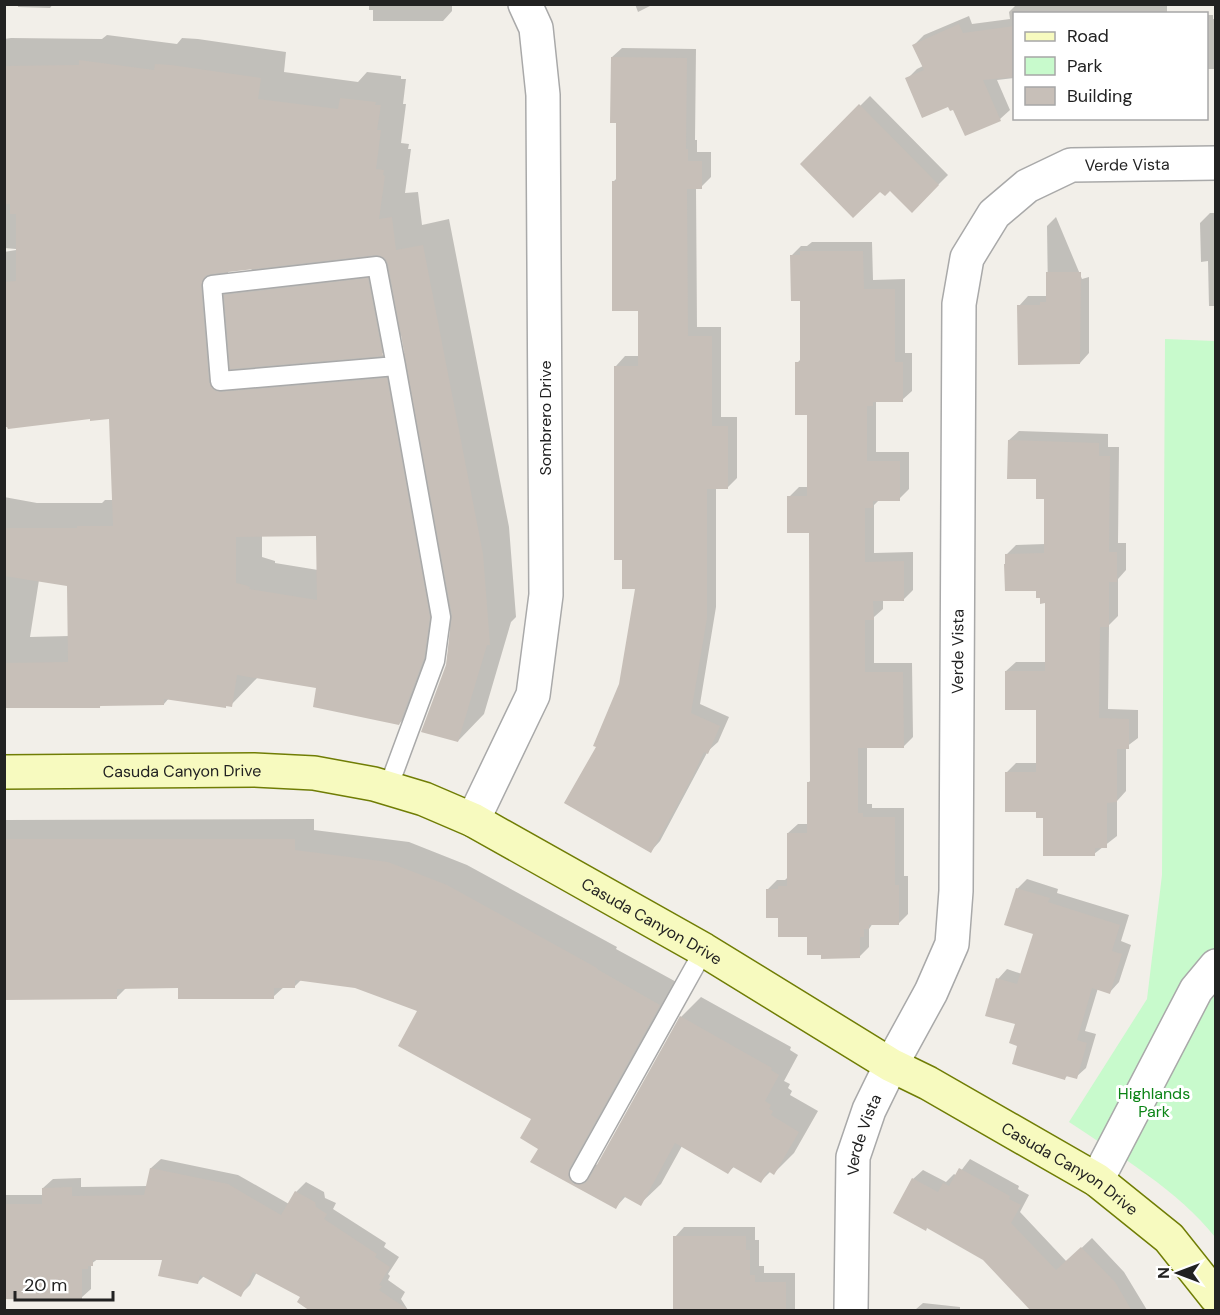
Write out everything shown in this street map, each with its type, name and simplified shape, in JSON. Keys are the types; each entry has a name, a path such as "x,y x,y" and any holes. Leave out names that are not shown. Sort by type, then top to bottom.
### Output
{"street":[{"name":"Sombrero Drive","path":"472,820 532,695 546,595 543,96 536,28 525,4"},
{"name":"Verde Vista","path":"851,1311 853,1157 870,1110 891,1065 931,992 952,944 956,879 959,304 967,258 994,214 1027,186 1071,165 1215,163"},
{"name":"Casuda Canyon Drive","path":"4,772 254,770 314,773 424,798 472,820 704,950 891,1065 928,1083 1097,1180 1169,1238 1215,1297"},
{"path":"1097,1180 1196,990 1215,966"}],"lane":[{"path":"388,788 435,661 441,617 396,366 377,266 212,285 220,381 396,366"},
{"path":"579,1174 704,950"}],"green space":[{"name":"Highlands Park","path":"1165,339 1215,341 1215,1237 1201,1220 1166,1189 1069,1122 1147,999 1162,875"}],"building":[{"path":"959,24 963,33 1013,26 1013,77 983,80 1001,121 965,136 953,110 950,111 948,107 922,118 905,78 924,70 912,45"},
{"path":"611,57 687,58 686,149 688,149 688,161 702,161 702,189 687,189 688,336 712,336 712,426 728,426 728,489 707,489 707,618 691,713 720,726 708,754 704,752 651,853 564,803 596,747 593,746 619,684 635,589 622,589 622,560 614,560 614,366 638,366 638,311 612,311 612,181 616,181 616,123 610,123"},
{"path":"79,60 154,70 155,64 171,65 261,78 258,99 338,109 340,98 376,102 375,105 381,105 377,130 381,130 376,169 384,170 383,175 385,176 379,219 392,217 396,250 423,245 483,554 490,645 487,645 458,742 421,732 446,665 452,615 388,264 385,258 376,255 211,274 205,276 201,286 209,382 215,391 387,378 430,617 424,658 399,725 313,707 316,688 237,675 232,707 226,706 226,708 164,699 164,705 4,708 4,663 68,662 67,586 4,576 4,528 113,526 109,419 90,421 90,419 8,429 4,427 4,282 16,281 16,214 10,214 10,204 4,204 4,66 79,65","holes":["316,536 317,600 249,589 250,587 236,583 236,537"]},
{"path":"859,104 939,185 912,213 890,191 885,196 880,192 853,218 800,164"},
{"path":"800,251 863,251 864,289 895,289 895,362 903,362 903,402 873,402 873,406 867,406 867,461 900,461 900,501 873,501 873,508 865,508 865,562 904,561 904,601 873,601 874,620 865,620 865,672 903,672 904,748 858,748 858,813 863,813 863,817 895,817 895,885 899,885 899,925 869,925 869,929 864,929 864,937 860,937 860,958 821,959 821,955 807,955 807,937 778,937 778,918 766,918 766,889 787,886 787,833 807,833 807,782 810,782 809,533 787,533 787,496 807,496 807,415 795,415 795,362 800,362 800,301 791,301 790,255 800,255"},
{"path":"1046,272 1081,272 1080,364 1018,365 1017,305 1040,305 1040,302 1046,302"},
{"path":"368,278 383,356 230,369 224,295"},
{"path":"1008,440 1099,443 1099,456 1110,456 1109,552 1117,552 1117,582 1109,582 1109,627 1100,627 1099,718 1129,719 1129,749 1117,749 1117,802 1107,803 1107,848 1095,848 1095,856 1043,856 1043,818 1036,818 1036,812 1005,812 1005,772 1036,772 1036,710 1005,710 1005,671 1045,671 1045,603 1040,604 1040,598 1036,598 1036,591 1005,591 1005,554 1044,553 1044,499 1036,499 1036,479 1007,479"},
{"path":"4,839 295,839 295,850 388,862 447,885 660,1005 569,1169 569,1179 574,1184 584,1184 589,1179 680,1016 772,1068 771,1070 779,1075 765,1101 771,1105 769,1109 773,1111 771,1115 799,1132 774,1175 768,1171 761,1183 733,1167 728,1174 675,1143 641,1206 623,1196 616,1209 530,1162 538,1149 520,1138 531,1119 398,1046 417,1011 355,988 295,980 295,988 274,988 274,999 178,999 178,988 117,989 117,999 4,1000"},
{"path":"1016,888 1050,898 1048,902 1120,925 1112,951 1122,954 1110,994 1092,988 1077,1040 1087,1043 1077,1079 1066,1076 1065,1080 1012,1064 1017,1046 1009,1043 1015,1024 985,1016 996,978 1017,984 1033,934 1004,925"},
{"path":"150,1168 228,1184 281,1215 295,1191 315,1202 316,1207 327,1214 324,1219 377,1254 375,1257 390,1267 379,1285 382,1286 379,1290 410,1311 310,1311 297,1302 300,1297 253,1272 241,1297 200,1275 198,1284 158,1276 162,1260 93,1260 93,1266 82,1269 82,1300 4,1299 4,1204 42,1204 42,1188 72,1187 72,1196 144,1195"},
{"path":"959,1168 1010,1196 1009,1199 1021,1205 1011,1223 1056,1270 1081,1247 1115,1282 1132,1311 1031,1311 983,1260 927,1228 926,1231 893,1213 912,1178 938,1192 943,1183 949,1186"},
{"path":"673,1236 746,1236 746,1250 750,1250 750,1275 755,1275 755,1282 786,1282 786,1311 673,1311"}]}
